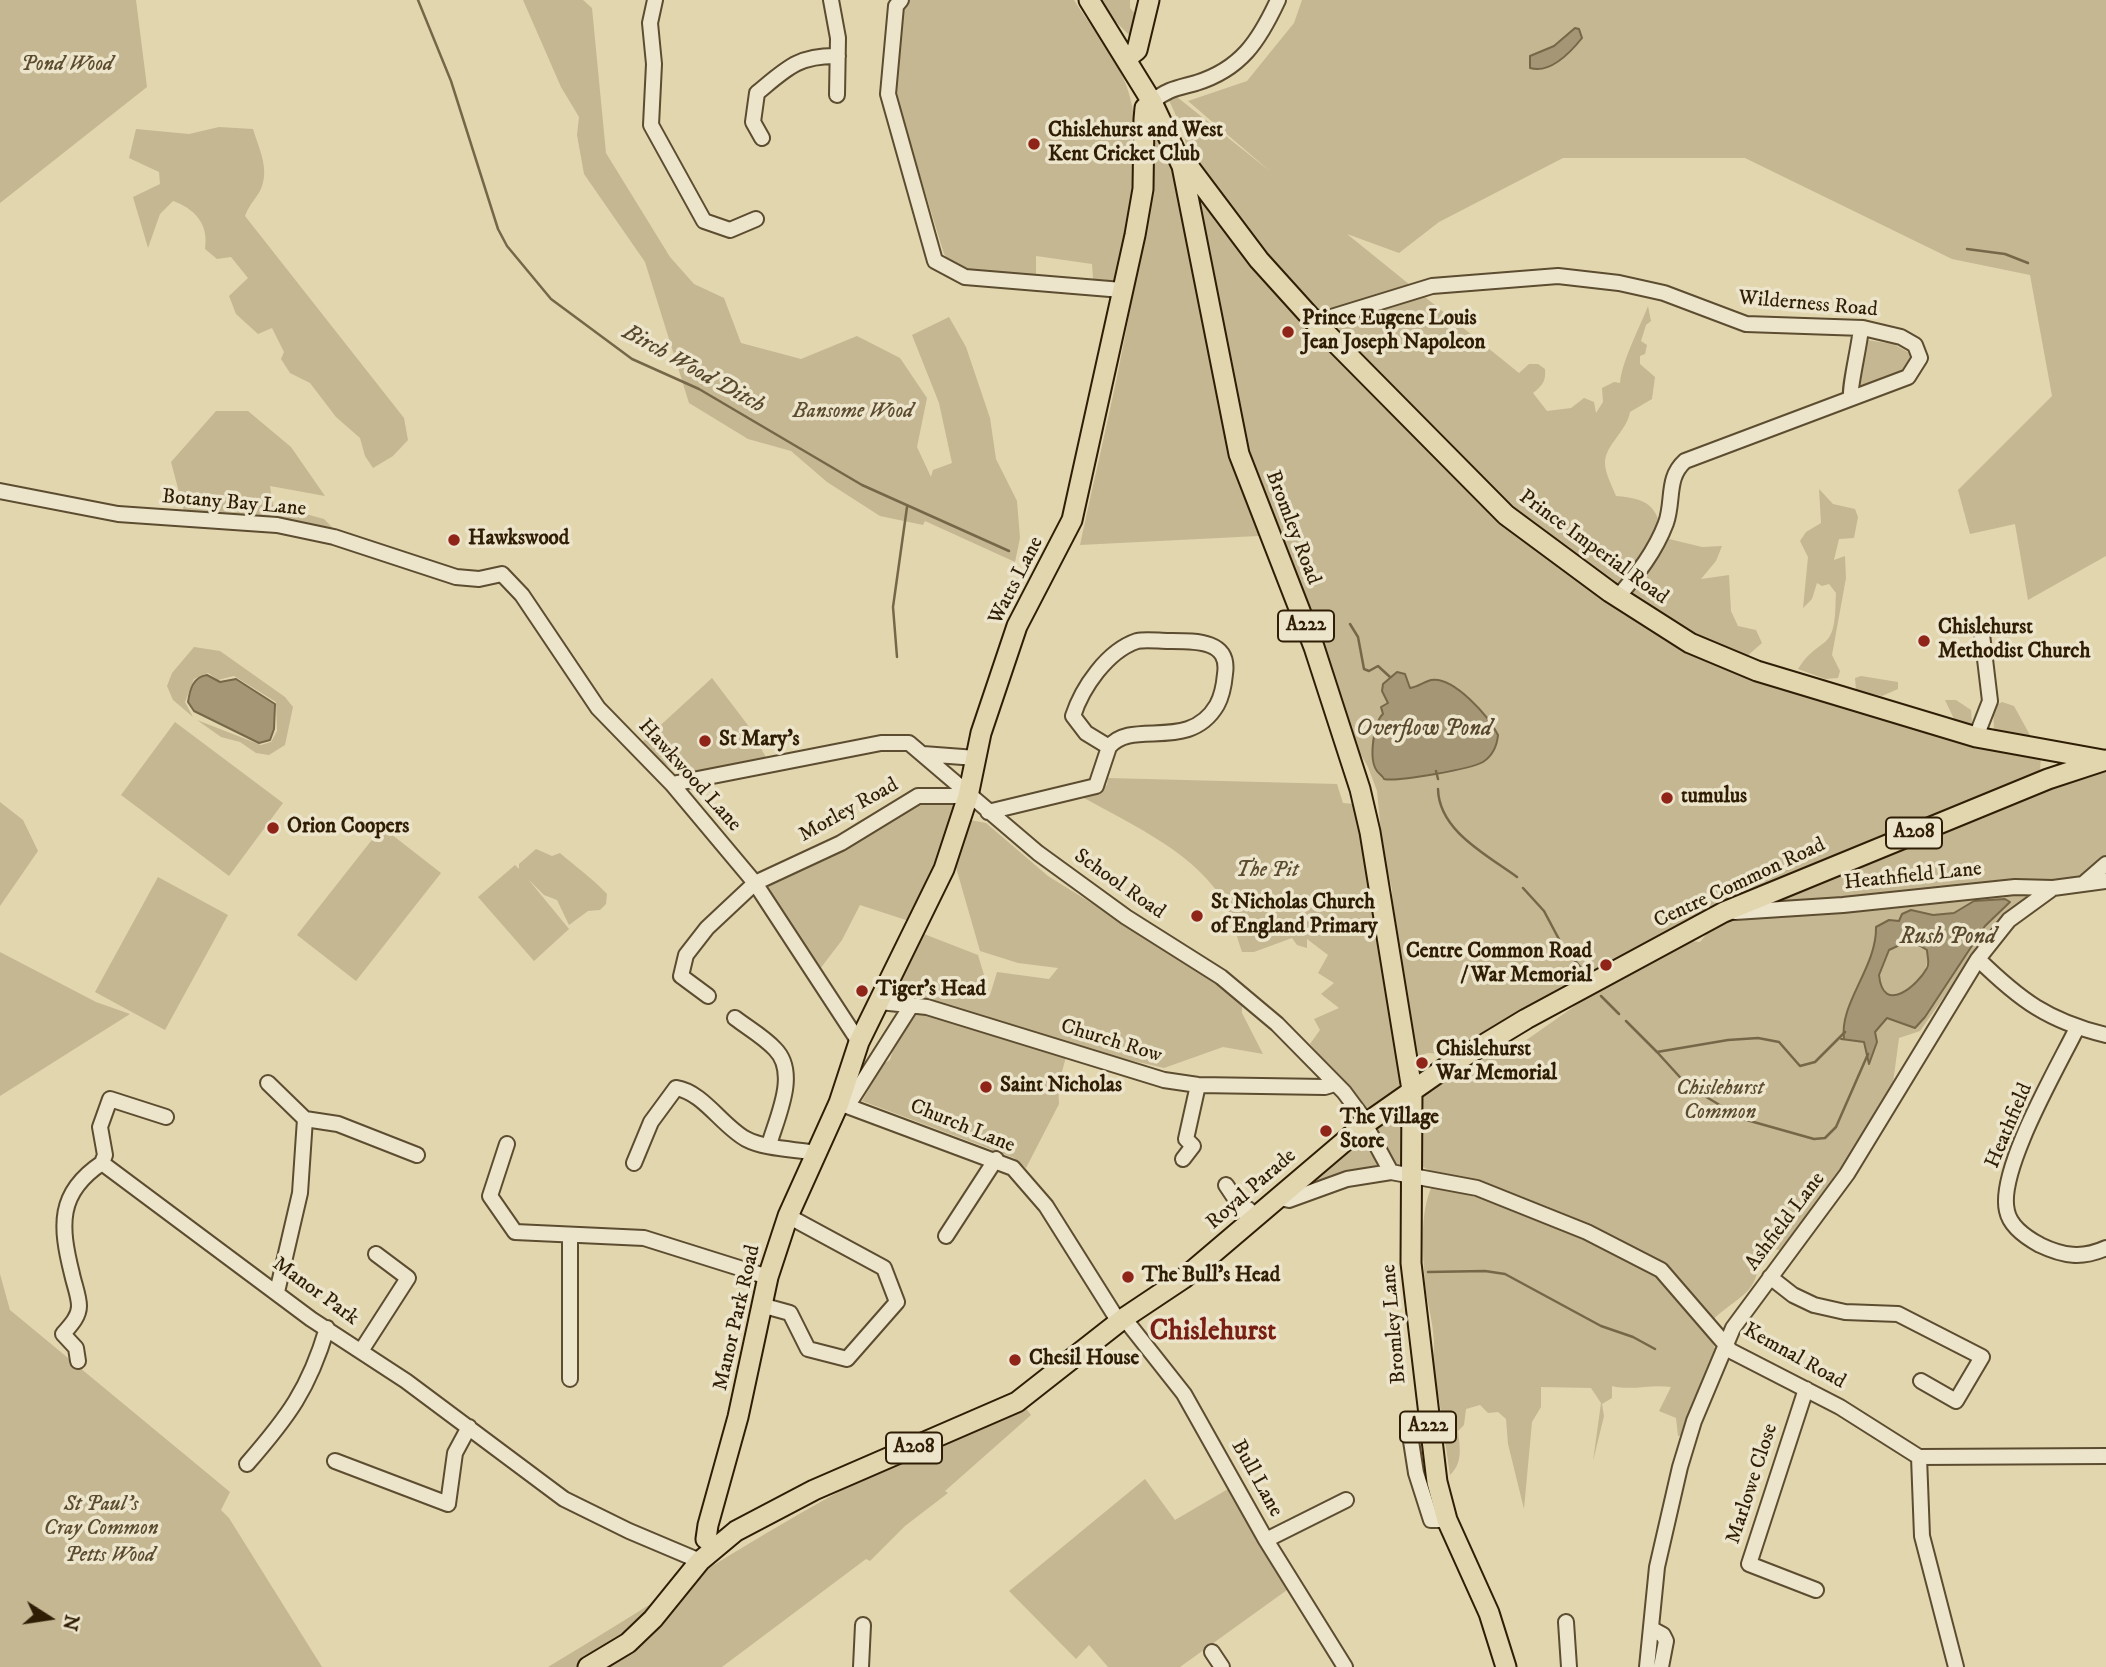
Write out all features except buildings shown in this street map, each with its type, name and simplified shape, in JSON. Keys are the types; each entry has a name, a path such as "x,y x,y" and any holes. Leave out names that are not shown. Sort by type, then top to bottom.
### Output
{"main road":[{"name":"Bromley Road","path":"1089,0 1152,102 1182,166 1239,454 1314,647 1360,789 1370,832 1412,1090"},
{"path":"1126,58 1137,50 1144,5"},
{"name":"Watts Lane","path":"843,1104 859,1042 944,869 968,796 975,758 1017,626 1072,520 1084,476 1143,188 1145,108 1152,102"},
{"name":"Prince Imperial Road","path":"1182,166 1189,167 1259,260 1315,322 1506,515 1618,597 1690,643 1757,671 1976,737 2106,760"},
{"name":"Centre Common Road","path":"1412,1090 1526,1019 1724,912 2036,784 2106,760"},
{"name":"Royal Parade","path":"1121,1320 1184,1278 1366,1124 1412,1090"},
{"name":"Bromley Lane","path":"1412,1090 1414,1174 1411,1263 1437,1482 1447,1520 1489,1613 1506,1667"},
{"name":"Manor Park Road","path":"715,1547 706,1539 708,1525 738,1417 768,1277 788,1216 816,1153 843,1104"},
{"name":"A208","path":"588,1667 633,1638 701,1561 736,1531 814,1490 1017,1402 1121,1320"}],"street":[{"path":"655,0 650,23 654,64 651,125 704,221 730,230 756,219"},
{"path":"831,0 838,56 837,95"},
{"path":"901,0 897,6 888,94 935,261 964,278 1122,290"},
{"path":"1152,102 1165,91 1223,73 1238,63 1252,46 1278,0"},
{"path":"762,138 753,122 757,93 792,64 813,55 838,56"},
{"name":"Wilderness Road","path":"1315,322 1432,286 1558,276 1619,283 1664,293 1746,324 1861,328 1908,340 1918,348 1920,358 1908,377 1857,398 1851,396 1685,461 1672,479 1667,520 1647,564 1618,597"},
{"path":"1851,396 1850,388 1858,361 1861,328"},
{"name":"Botany Bay Lane","path":"0,491 118,514 277,525 334,537 456,577 479,579 502,574"},
{"name":"Hawkwood Lane","path":"502,574 522,595 598,708 672,784 755,883 859,1042"},
{"path":"1976,737 1990,701 1982,634"},
{"path":"988,813 1096,786 1109,747 1115,739 1129,735 1177,733 1203,722 1222,694 1227,663 1223,651 1214,645 1188,641 1138,641 1117,652 1079,696 1073,716 1086,733 1109,747"},
{"path":"672,784 881,743 909,743 923,754 975,758"},
{"name":"School Road","path":"923,754 988,813 1126,917 1221,977 1277,1024 1335,1084 1366,1124 1391,1172"},
{"name":"Morley Road","path":"708,996 681,976 686,955 707,928 755,883 841,843 918,796 968,796"},
{"path":"2082,884 2106,864"},
{"name":"Heathfield Lane","path":"1724,912 1843,905 2015,887 2053,888 2106,881"},
{"name":"Ashfield Lane","path":"1647,1667 1657,1567 1680,1467 1694,1420 1733,1328 1865,1147 1929,1034 1978,959 2009,920 2053,888"},
{"path":"1978,959 2022,1000 2053,1019 2106,1035"},
{"name":"Manor Park Road","path":"843,1104 911,1006"},
{"name":"Church Row","path":"876,1010 927,1007 1164,1080 1198,1085 1325,1087 1335,1084"},
{"path":"840,1012 876,1010"},
{"path":"735,1018 777,1050 784,1063 787,1081 769,1145"},
{"name":"Heathfield","path":"2077,1028 2018,1152 2005,1194 2007,1213 2017,1228 2051,1250 2083,1256 2106,1248"},
{"path":"268,1083 305,1119 338,1124 417,1154"},
{"path":"1183,1159 1193,1146 1186,1139 1198,1085"},
{"path":"634,1163 651,1122 676,1088 687,1090 749,1141 816,1153"},
{"path":"78,1361 76,1348 63,1334 73,1322 79,1306 63,1227 66,1204 85,1174 102,1163 105,1150 99,1135 100,1127 110,1099 166,1117"},
{"name":"Church Lane","path":"843,1104 996,1159 1013,1168 1046,1206 1121,1320"},
{"path":"277,1292 300,1193 305,1119"},
{"path":"507,1144 490,1196 515,1232 570,1237 644,1238 768,1277"},
{"path":"946,1236 996,1159"},
{"name":"Manor Park","path":"102,1163 327,1328 469,1427 564,1499 629,1531 701,1561"},
{"name":"Kemnal Road","path":"1279,1198 1289,1200 1347,1180 1391,1172 1414,1174 1477,1188 1587,1232 1661,1270 1726,1343 1752,1362 1840,1407 1919,1457"},
{"path":"1226,1185 1244,1212 1248,1209 1256,1218"},
{"path":"761,1305 790,1312 808,1349 847,1359 897,1301 884,1268 788,1216"},
{"path":"570,1237 570,1379"},
{"path":"361,1351 408,1278 376,1254"},
{"path":"1770,1277 1793,1295 1814,1305 1845,1312 1898,1314 1982,1357 1956,1401 1921,1381"},
{"name":"Bull Lane","path":"1121,1320 1184,1394 1266,1540 1345,1667"},
{"path":"247,1464 297,1403 315,1365 327,1328"},
{"name":"Marlowe Close","path":"1806,1389 1749,1564 1816,1590"},
{"path":"335,1461 448,1504 456,1453 469,1427"},
{"path":"1956,1667 1922,1536 1919,1457 2106,1456"},
{"path":"1266,1540 1346,1500"},
{"path":"1566,1622 1569,1667"},
{"path":"861,1667 863,1625"},
{"name":"Ashfield Lane","path":"1652,1629 1663,1634 1666,1641 1661,1667"},
{"path":"1212,1652 1222,1667"}],"green space":[{"name":"Pond Wood","path":"0,0 136,0 147,87 0,203"},
{"name":"Bansome Wood","path":"523,0 583,0 592,8 606,153 670,257 694,284 724,298 741,343 801,359 857,336 900,358 927,398 917,447 931,477 933,470 952,463 939,403 912,335 949,317 966,347 990,418 996,459 1017,501 1020,538 1015,562 925,521 923,525 880,516 827,482 791,451 748,439 689,403 645,262 584,174 577,135 579,117 561,87"},
{"path":"910,0 1074,0 1121,73 1130,97 1135,123 1135,176 1119,281 1093,279 1092,264 1036,256 1036,280 998,278 973,274 952,263 944,254 895,94 903,9"},
{"path":"1102,0 1130,0 1130,8 1137,16 1134,40 1114,20"},
{"name":"Chislehurst Common","path":"1302,0 2106,0 2106,556 2028,600 2015,524 1970,534 1958,490 2052,396 2030,275 1952,259 1745,158 1563,158 1439,222 1399,253 1347,234 1519,373 1529,364 1538,364 1545,369 1543,382 1533,393 1547,411 1571,408 1584,398 1594,402 1596,413 1603,402 1602,388 1614,382 1620,383 1627,355 1648,306 1651,321 1646,325 1641,341 1647,345 1645,354 1640,356 1640,364 1655,377 1652,399 1630,412 1625,425 1608,450 1606,471 1616,496 1637,499 1650,506 1658,518 1665,538 1702,547 1722,546 1716,561 1701,579 1729,575 1731,611 1738,626 1756,630 1762,643 1745,658 1925,725 1954,719 1945,700 1956,700 1971,710 1972,723 1994,731 1993,707 2002,702 2014,706 2041,755 2040,772 1989,799 2106,772 2106,859 2075,879 2031,892 2033,895 1999,919 1920,1031 1899,1038 1893,1083 1848,1161 1783,1251 1754,1244 1758,1261 1757,1275 1752,1285 1706,1328 1717,1353 1684,1435 1678,1436 1676,1418 1659,1411 1671,1387 1612,1386 1612,1398 1602,1404 1604,1416 1593,1461 1601,1403 1591,1388 1541,1387 1541,1407 1532,1422 1524,1509 1508,1444 1506,1419 1498,1412 1488,1413 1480,1405 1466,1409 1464,1425 1458,1431 1459,1460 1450,1475 1439,1399 1429,1370 1434,1339 1424,1272 1425,1209 1432,1186 1491,1201 1423,1167 1420,1098 1423,1091 1430,1091 1459,1069 1525,1041 1619,975 1691,941 1700,942 1708,932 1893,840 1445,1059 1441,1054 1428,1053 1414,1057 1401,956 1393,934 1392,889 1383,853 1377,791 1368,767 1346,729 1317,622 1278,535 1080,545 1115,388 1134,283 1142,231 1150,124 1190,162 1183,131 1162,85 1271,172 1188,101 1247,81 1294,23","holes":["2005,899 2009,902 1985,926 1915,1028 1887,1018 1875,1032 1877,1043 1869,1062 1864,1042 1844,1040 1847,1011 1873,957 1875,928 1899,921 1902,914 1911,910 1933,915 1954,913 1974,901"]},
{"path":"219,127 253,129 262,157 264,179 261,190 245,216 404,418 408,440 393,456 373,468 365,456 360,438 336,417 310,383 290,373 281,359 284,352 272,328 258,334 236,314 229,296 248,278 231,257 217,259 205,249 205,232 194,213 173,201 160,214 148,248 133,197 160,184 159,172 129,158 136,129 189,134"},
{"path":"1867,340 1893,344 1908,352 1912,361 1906,371 1860,388 1864,345"},
{"path":"216,411 248,411 291,447 325,496 270,486 273,505 324,519 339,534 310,524 184,511 171,462"},
{"path":"1819,489 1833,504 1855,509 1858,517 1854,538 1839,539 1834,560 1845,556 1846,578 1832,655 1840,671 1838,678 1825,679 1798,669 1813,651 1829,638 1835,619 1836,593 1829,584 1822,586 1817,583 1812,599 1803,608 1808,557 1800,541 1806,532 1821,523"},
{"path":"194,647 220,651 285,697 293,707 285,745 269,755 256,753 240,742 221,737 197,720 261,745 271,742 277,731 276,702 234,676 218,680 208,673 194,679 185,702 193,717 173,700 167,686 172,673"},
{"path":"1861,676 1898,682 1898,689 1882,696 1856,690 1855,678"},
{"path":"712,678 747,724 767,759 714,772 686,772 657,758 640,744"},
{"path":"175,722 283,803 229,876 121,795"},
{"name":"The Pit","path":"1108,778 1337,784 1343,803 1354,804 1365,842 1400,1054 1400,1083 1390,1097 1373,1107 1363,1108 1310,1044 1320,1030 1314,1019 1339,1008 1321,994 1334,983 1318,973 1328,955 1307,939 1307,948 1297,945 1292,938 1254,952 1242,952 1226,906 1200,871 1163,843 1084,798 1107,785"},
{"path":"958,800 915,923 860,905 842,940 820,969 763,884 914,804"},
{"path":"0,802 23,820 38,851 0,906"},
{"path":"970,820 986,823 1048,876 1220,983 1242,1005 1242,1013 1263,1054 1223,1047 1164,1068 1082,1049 926,1000 898,998 894,994 924,934 978,955 990,995 997,972 1049,979 1058,968 1018,963 980,951 955,864"},
{"path":"382,827 441,873 356,981 297,935"},
{"path":"536,849 552,856 560,853 607,894 606,904 600,910 588,911 569,925 557,900 544,895 528,879 569,929 534,961 478,897 515,865 519,869 519,864"},
{"path":"158,877 228,915 165,1030 95,992"},
{"path":"1904,943 1917,944 1927,950 1927,959 1924,972 1899,997 1884,990 1879,975 1889,950"},
{"path":"0,952 96,1002 130,1014 0,1096"},
{"path":"919,1010 1066,1057 1058,1086 1059,1104 1026,1168 1014,1158 862,1101"},
{"path":"1395,1112 1400,1113 1404,1164 1394,1165 1375,1128"},
{"path":"1362,1141 1381,1168 1297,1194"},
{"name":"St Paul's Cray Common","path":"0,1274 10,1310 230,1492 221,1510 229,1518 322,1667 0,1667"},
{"path":"1022,1403 1031,1415 945,1491 948,1493 905,1526 870,1561 866,1559 722,1667 548,1667 840,1491 846,1483"},
{"path":"1145,1479 1175,1520 1228,1489 1287,1590 1180,1667 1108,1667 1089,1645 1076,1659 1009,1591"}],"water":[{"path":"1575,28 1579,29 1582,38 1566,56 1545,68 1530,68 1530,56 1554,46"},
{"name":"Overflow Pond","path":"1397,672 1405,674 1410,688 1431,680 1440,680 1470,699 1498,735 1489,757 1476,765 1450,771 1403,779 1384,779 1374,765 1373,741 1383,714 1381,707 1388,703 1382,691 1383,684"},
{"path":"207,675 220,682 236,679 275,704 274,729 270,740 259,743 194,711 188,702 191,688 198,678"},
{"name":"Rush Pond","path":"2005,899 2010,902 1985,926 1915,1028 1887,1018 1875,1032 1877,1042 1869,1064 1864,1042 1841,1039 1844,1039 1844,1025 1852,998 1871,956 1876,927 1889,920 1899,921 1902,914 1911,910 1933,915 1954,913 1974,901","holes":["1904,943 1917,944 1927,950 1927,968 1923,975 1901,993 1887,994 1879,975 1889,950"]}],"waterway":[{"name":"Birch Wood Ditch","path":"418,0 451,81 498,229 507,246 551,299 632,359 699,389 862,485 1009,551"},
{"path":"1967,249 2005,254 2028,263"},
{"path":"897,657 893,607 907,507"},
{"path":"1350,624 1358,637 1364,669 1369,671 1378,666 1390,677"},
{"path":"1436,771 1438,779"},
{"path":"1438,789 1440,804 1456,829 1479,851 1517,877"},
{"path":"1523,888 1544,911 1561,943 1581,968"},
{"path":"1601,996 1619,1014"},
{"path":"1626,1021 1657,1052 1728,1040 1758,1038 1779,1042 1800,1066 1815,1062 1845,1032"},
{"path":"1657,1052 1688,1086 1743,1119 1814,1139 1825,1138 1836,1127 1868,1054"},
{"path":"1428,1272 1485,1271 1505,1274 1601,1326 1633,1337 1655,1349"}],"place":[{"name":"Chislehurst and West Kent Cricket Club","path":"1034,144"},
{"name":"Prince Eugene Louis Jean Joseph Napoleon","path":"1288,332"},
{"name":"Hawkswood","path":"454,540"},
{"name":"Chislehurst Methodist Church","path":"1924,641"},
{"name":"St Mary's","path":"705,741"},
{"name":"tumulus","path":"1667,798"},
{"name":"Orion Coopers","path":"273,828"},
{"name":"St Nicholas Church of England Primary","path":"1197,916"},
{"name":"Centre Common Road / War Memorial","path":"1606,965"},
{"name":"Tiger's Head","path":"862,991"},
{"name":"Chislehurst War Memorial","path":"1422,1063"},
{"name":"Saint Nicholas","path":"986,1087"},
{"name":"The Village Store","path":"1326,1131"},
{"name":"The Bull's Head","path":"1128,1277"},
{"name":"Chesil House","path":"1015,1360"}],"district":[{"name":"Chislehurst","path":"1213,1333"}],"park label":[{"name":"Petts Wood","path":"110,1557"}]}
